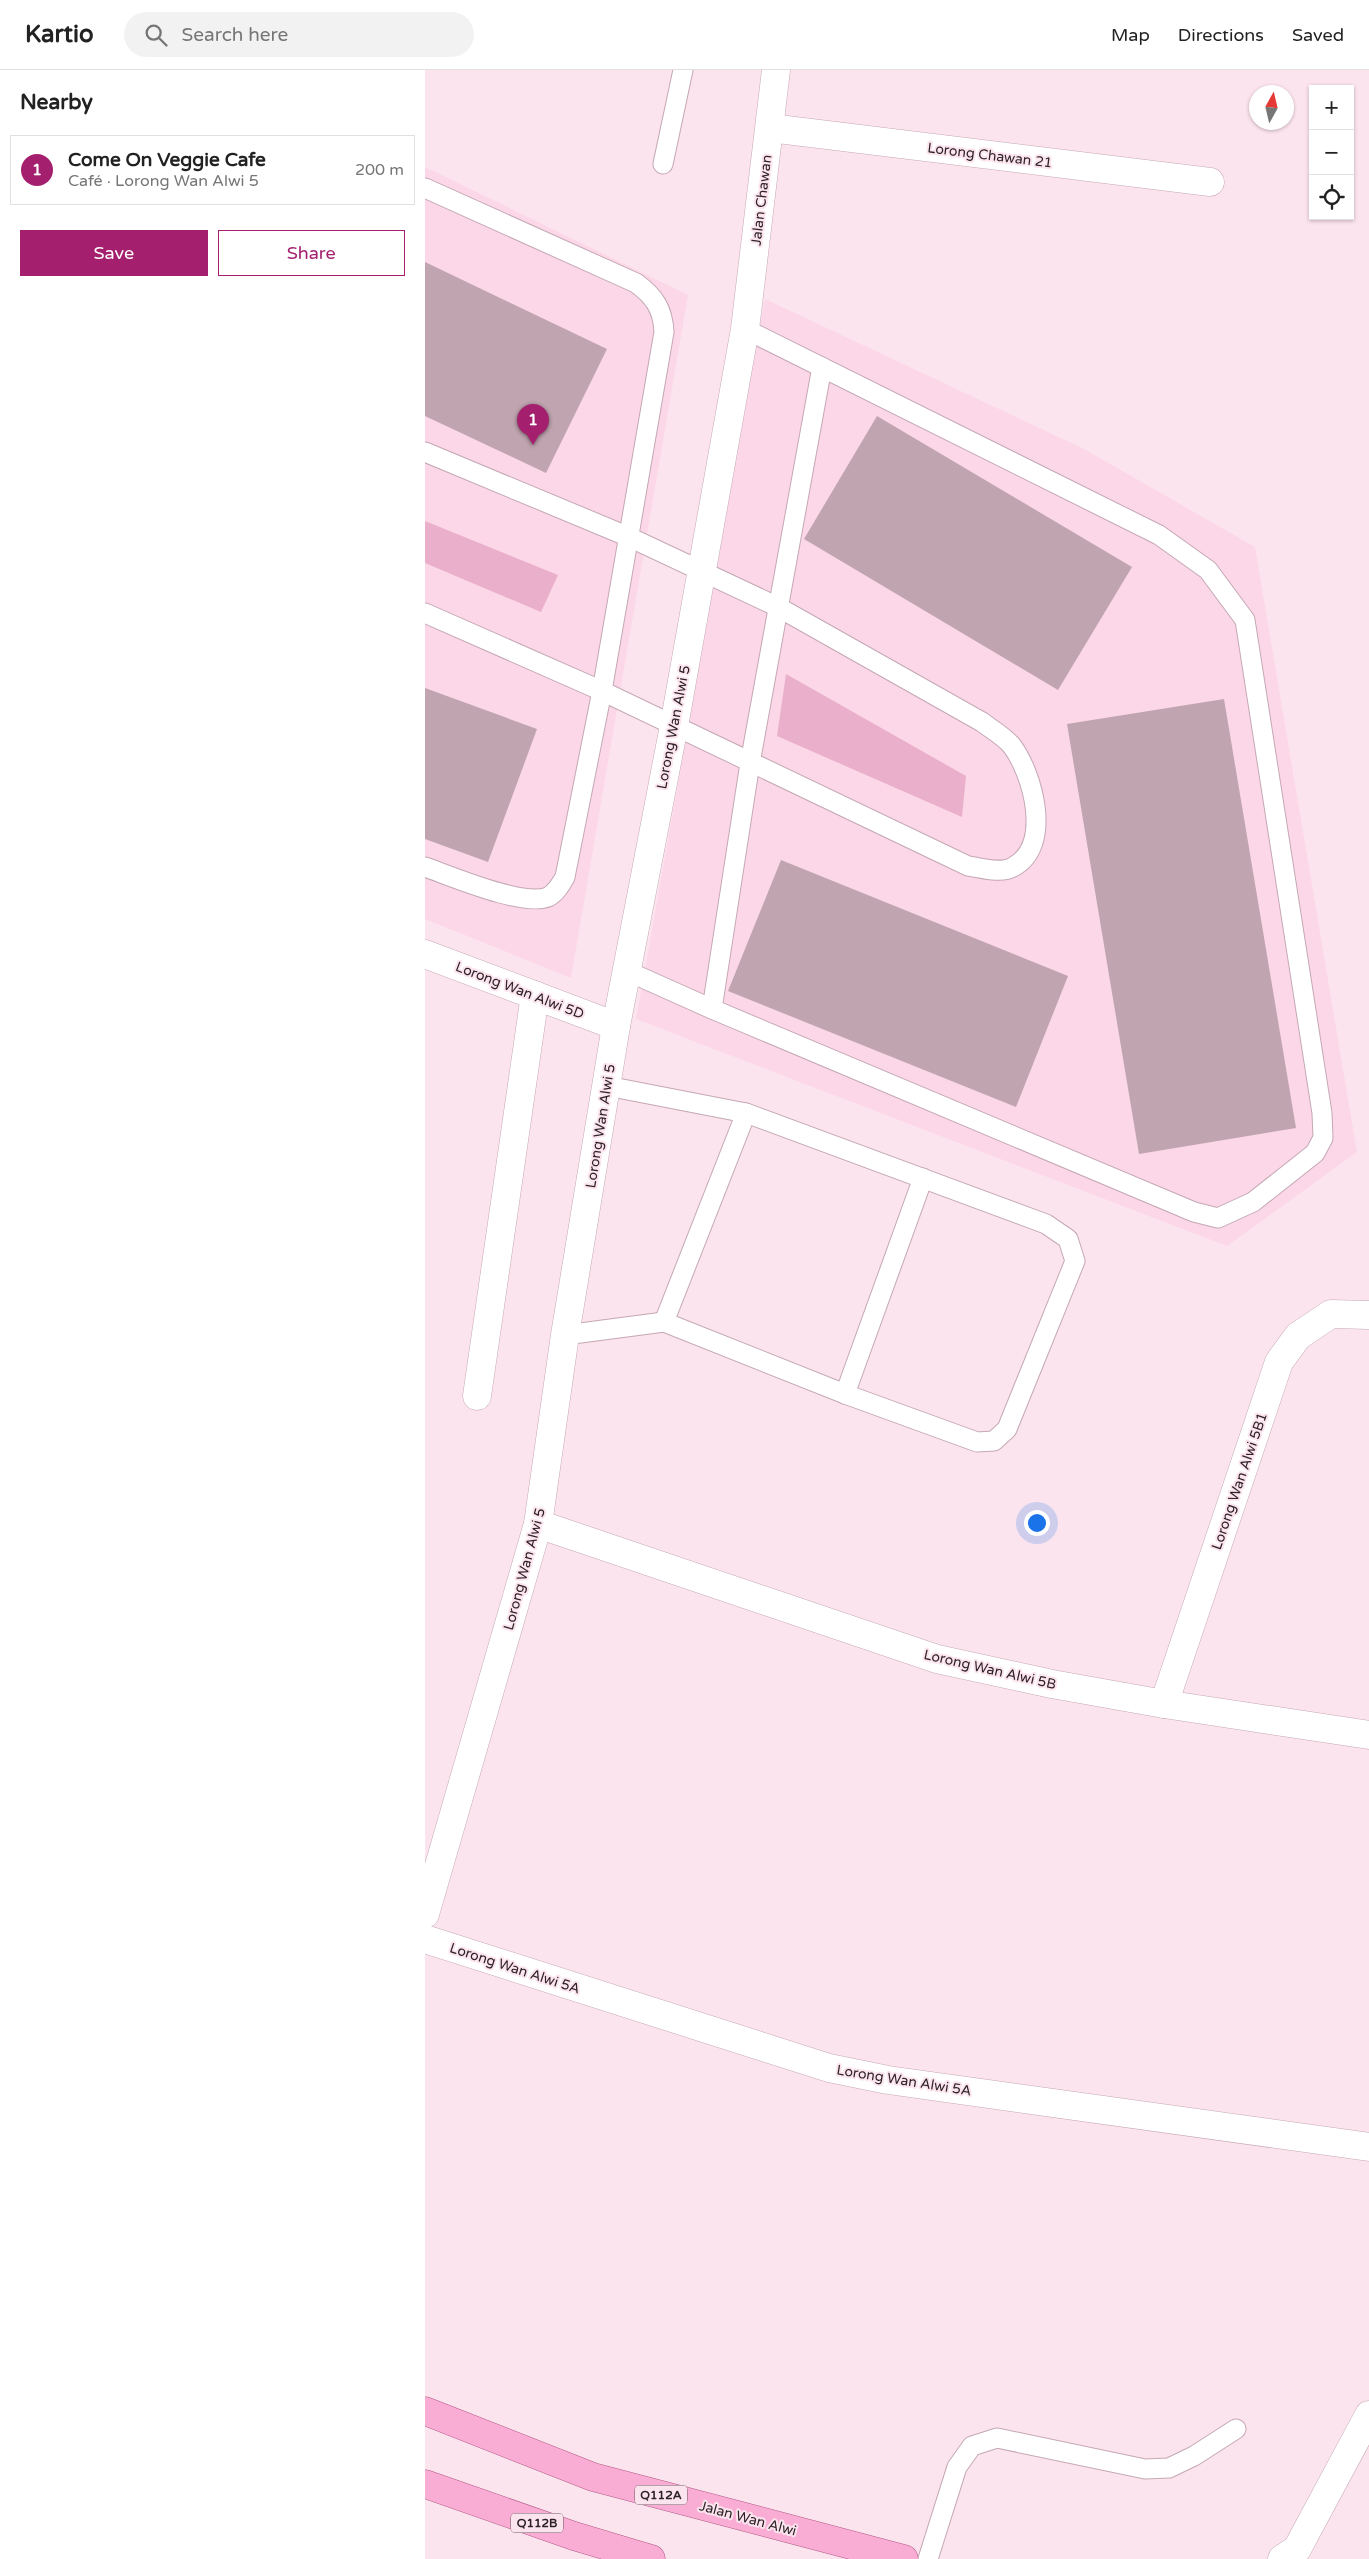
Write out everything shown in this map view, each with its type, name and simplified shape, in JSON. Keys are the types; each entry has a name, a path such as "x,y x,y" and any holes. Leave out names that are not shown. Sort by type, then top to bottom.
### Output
{"main road":[{"name":"Jalan Wan Alwi","path":"425,2411 593,2477 904,2559"},
{"name":"Q112B","path":"425,2484 574,2536 651,2559"}],"street":[{"name":"Jalan Chawan","path":"745,330 777,70"},
{"name":"Lorong Chawan 21","path":"770,128 1210,182"},
{"name":"Lorong Wan Alwi 5","path":"425,1914 538,1524 565,1335 616,1026 674,726 745,330"},
{"name":"Lorong Wan Alwi 5D","path":"425,954 616,1026"},
{"path":"477,1396 535,995"},
{"name":"Lorong Wan Alwi 5B1","path":"1164,1704 1279,1362 1297,1336 1331,1314 1369,1315"},
{"name":"Lorong Wan Alwi 5B","path":"538,1524 937,1659 1052,1684 1164,1704 1369,1735"},
{"name":"Lorong Wan Alwi 5A","path":"425,1939 829,2068 888,2080 1369,2147"},
{"path":"1293,2556 1369,2416"}],"lane":[{"path":"663,164 683,70"},
{"path":"425,188 636,283 649,292 657,303 663,317 664,332 602,690 565,877 559,888 548,897 519,899 425,867"},
{"path":"627,971 712,1009 1193,1212 1218,1218 1253,1202 1315,1153 1323,1138 1322,1113 1245,620 1208,570 1159,535 745,330"},
{"path":"712,1009 750,762 822,367"},
{"path":"425,452 629,537 778,607 982,722 1011,745 1029,775 1036,807 1033,838 1026,858 1012,868 994,870 968,866 602,690 425,613"},
{"path":"565,1335 664,1322 845,1394 977,1442 994,1441 1007,1429 1075,1261 1068,1239 1046,1224 923,1178 746,1113 607,1086"},
{"path":"664,1322 746,1113"},
{"path":"845,1394 923,1178"},
{"path":"928,2559 957,2468 972,2446 997,2438 1145,2469 1169,2468 1194,2456 1236,2429"}],"shaded area":[{"path":"425,167 688,295 571,978 425,919"},
{"path":"765,299 1084,449 1255,547 1357,1152 1227,1246 636,1019"},
{"path":"425,521 558,575 541,612 425,563"},
{"path":"786,674 966,776 962,817 777,736"}],"building":[{"path":"425,262 607,349 546,473 425,416"},
{"path":"877,416 1132,567 1058,690 804,539"},
{"path":"425,688 537,729 488,862 425,839"},
{"path":"1224,699 1296,1128 1139,1154 1067,724"},
{"path":"781,860 1068,976 1016,1107 728,991"}],"place":[{"name":"Come On Veggie Cafe","path":"533,445"}]}
